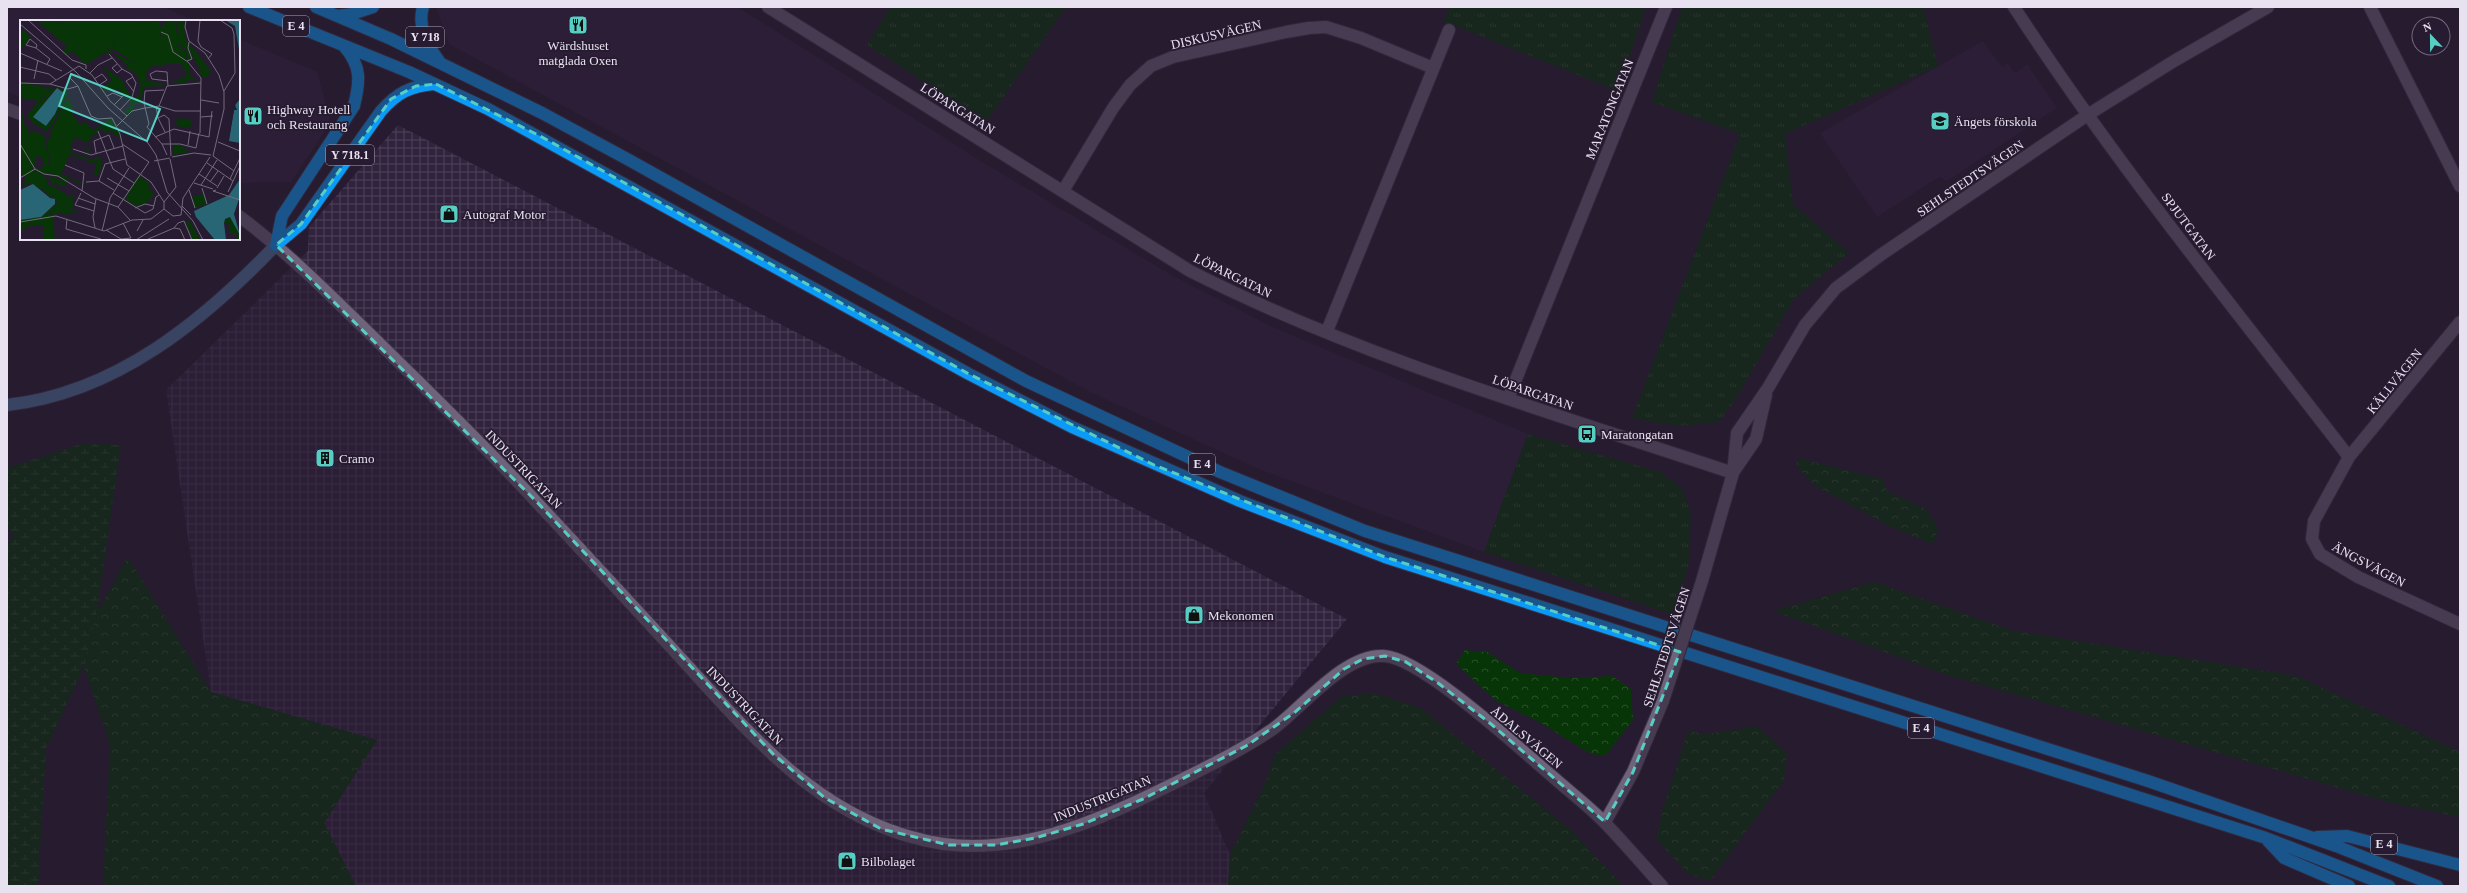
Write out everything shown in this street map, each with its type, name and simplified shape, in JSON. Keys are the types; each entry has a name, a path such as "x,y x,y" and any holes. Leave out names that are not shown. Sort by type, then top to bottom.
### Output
{"highway":[{"name":"E 4","path":"249,7 436,84 540,136 968,374 1072,427 1240,501 1392,559 2266,838 2389,886"},
{"name":"E 4","path":"316,7 441,64 629,160 1026,381 1227,475 1358,528 1410,546 2148,780 2306,837 2336,846 2437,886"},
{"path":"337,16 352,14 372,7"},
{"name":"Y 718","path":"423,7 423,30 427,45 441,64"},
{"name":"Y 718.1","path":"276,245 282,216 354,106 358,87 358,69 354,59 344,45"},
{"name":"Y 718.1","path":"276,245 301,224 380,111 391,99 402,91 416,86 436,84"},
{"name":"E 4","path":"2306,837 2347,836 2460,865"},
{"path":"2266,838 2284,858 2349,886"}],"main road":[{"name":"Y 718.1","path":"7,405 26,403 70,391 117,372 197,320 240,282 276,245"}],"street":[{"name":"LÖPARGATAN","path":"769,7 1190,271 1251,302 1508,399 1733,473"},
{"name":"MARATONGATAN","path":"1508,399 1666,7"},
{"name":"SPJUTGATAN","path":"2014,7 2089,114 2167,221 2349,457"},
{"name":"SEHLSTEDTSVÄGEN","path":"1605,822 1633,772 1663,701 1702,581 1733,473 1737,433 1768,388 1805,325 1836,288 1882,254 2089,114 2174,61 2268,7"},
{"path":"2370,7 2460,186"},
{"name":"DISKUSVÄGEN","path":"1064,191 1113,108 1130,84 1151,66 1174,57 1286,32 1326,27 1360,38 1433,68"},
{"path":"1327,331 1449,30"},
{"path":"7,109 20,114"},
{"name":"INDUSTRIGATAN","path":"240,217 276,245 402,365 536,501 701,680 778,759 798,778 825,798 881,829 949,845 996,844 1035,838 1082,824 1143,799 1246,746 1294,713 1349,666"},
{"name":"KÄLLVÄGEN","path":"2349,457 2460,322"},
{"name":"SEHLSTEDTSVÄGEN","path":"1733,473 1756,439 1768,388"},
{"name":"ÄNGSVÄGEN","path":"2349,457 2314,521 2312,539 2320,554 2358,577 2460,624"},
{"name":"ÅDALSVÄGEN","path":"1349,666 1363,659 1384,656 1406,662 1491,724 1605,822 1662,886"}],"highlighted area":[{"path":"436,84 540,136 969,374 1154,465 1385,557 1680,652 1633,772 1605,822 1491,724 1438,683 1406,662 1385,656 1363,659 1344,669 1294,713 1246,746 1143,799 1083,824 1035,838 996,845 949,845 881,829 825,798 773,754 536,501 276,245 301,224 391,99 416,86"}],"shaded area":[{"path":"7,7 163,7 194,20 20,20 20,97 7,92"},
{"path":"436,7 738,7 984,163 1175,277 1275,328 1528,434 1484,552 1261,470 1092,393 449,44"},
{"path":"240,39 317,72 331,122 291,182 240,183"},
{"name":"Ängets förskola","path":"1983,41 2002,67 2008,63 2015,73 2027,64 2057,108 1947,181 1939,177 1877,217 1820,133"},
{"path":"398,125 1347,619 1204,793 1230,855 1228,886 356,886 324,823 377,740 211,692 166,390 308,251 309,227"}],"green space":[{"path":"890,7 1066,7 986,122 867,45"},
{"path":"1450,7 1646,7 1618,91 1443,21"},
{"path":"1682,7 1923,7 1938,66 1785,134 1793,204 1849,253 1794,299 1735,400 1719,422 1678,426 1632,418 1740,134 1652,102"},
{"path":"1528,434 1660,472 1682,488 1691,515 1688,567 1674,615 1484,552"},
{"path":"84,443 121,445 97,612 84,667 46,749 38,886 7,886 7,545 13,534 7,528 7,468"},
{"path":"1797,458 1883,479 1887,491 1926,509 1939,529 1932,544 1893,528 1815,486 1797,467"},
{"path":"128,557 211,692 377,740 324,823 356,886 103,886 110,744 84,667 97,612"},
{"path":"1874,582 2014,631 2297,676 2460,752 2460,817 2388,802 1944,674 1773,611"},
{"path":"1465,650 1487,652 1520,673 1571,678 1612,676 1631,689 1633,720 1605,756 1589,753 1541,723 1495,700 1456,664"},
{"path":"1374,693 1421,708 1573,832 1623,886 1228,886 1230,855 1268,777 1274,755 1342,696"},
{"path":"1757,726 1787,753 1784,780 1710,881 1688,874 1656,839 1663,808 1688,731 1706,734"}],"place":[{"name":"Wärdshuset matglada Oxen","path":"578,25"},
{"name":"Highway Hotell och Restaurang","path":"253,116"},
{"name":"Ängets förskola","path":"1940,121"},
{"name":"Autograf Motor","path":"449,214"},
{"name":"Maratongatan","path":"1587,434"},
{"name":"Cramo","path":"325,458"},
{"name":"Mekonomen","path":"1194,615"},
{"name":"Bilbolaget","path":"847,861"}]}
